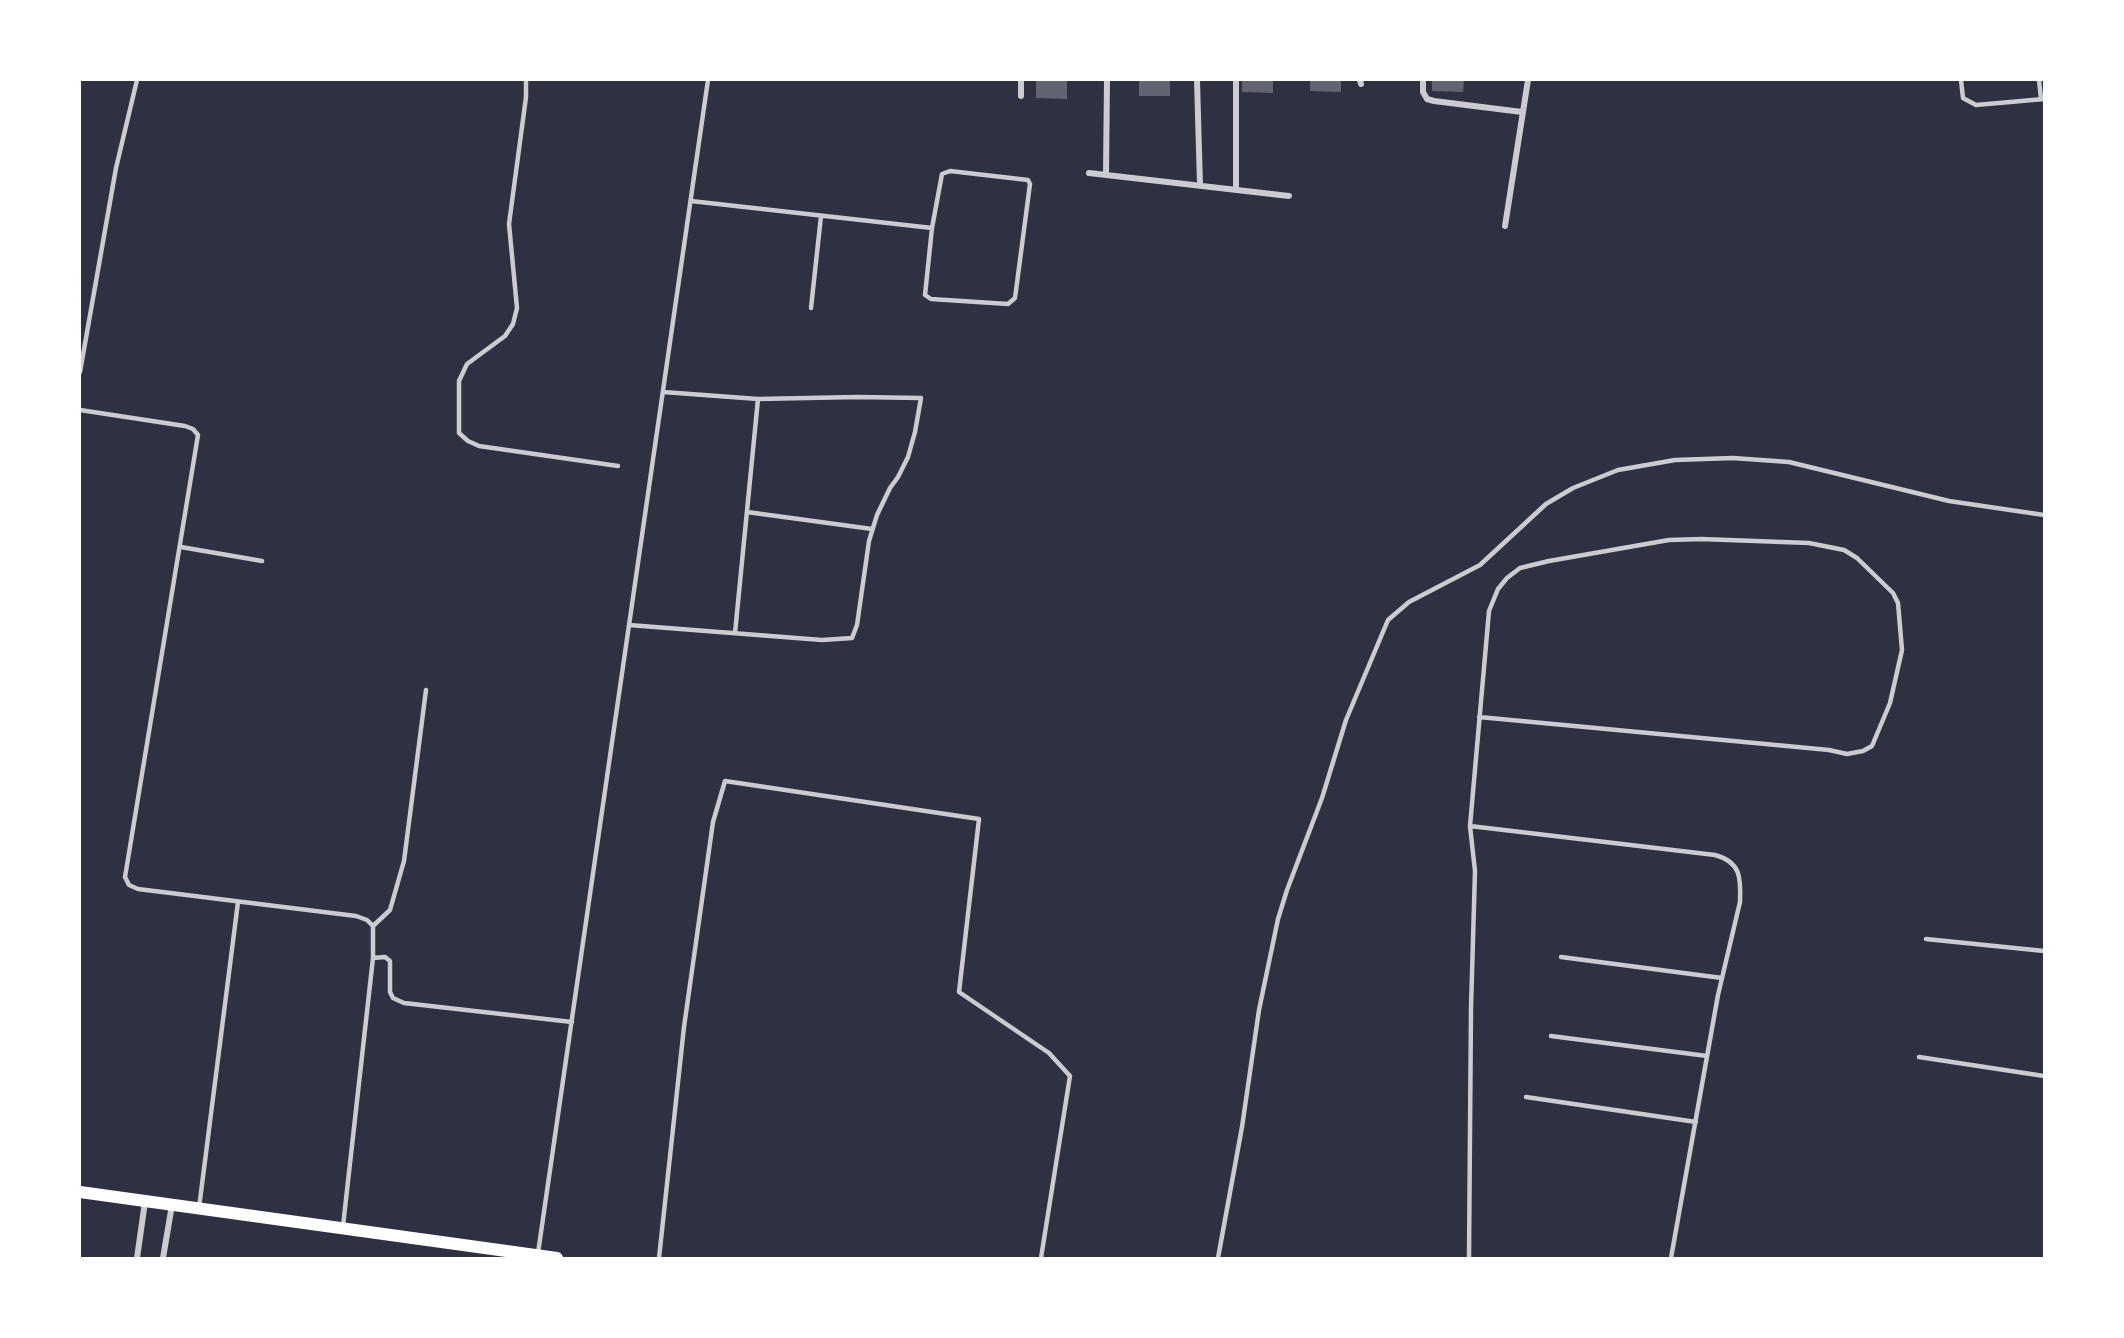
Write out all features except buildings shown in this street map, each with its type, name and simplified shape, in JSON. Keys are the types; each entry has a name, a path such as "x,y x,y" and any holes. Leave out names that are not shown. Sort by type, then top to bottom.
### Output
{"main road":[{"path":"80,1192 557,1258"}],"street":[{"path":"1021,96 1022,80"},
{"path":"1106,174 1107,80"},
{"path":"1197,80 1200,185"},
{"path":"1236,80 1236,190"},
{"path":"1423,80 1423,92 1428,99 1434,101 1522,112"},
{"path":"1505,226 1528,80"},
{"path":"1089,173 1289,196"},
{"path":"137,1258 145,1202"},
{"path":"163,1258 172,1205"}],"lane":[{"path":"80,372 116,168 137,80"},
{"path":"526,80 526,97 509,224 517,308 513,324 505,336 467,364 459,381 459,433 468,441 479,446 618,466"},
{"path":"538,1256 708,80"},
{"path":"1961,80 1963,98 1976,105 2043,99 2039,80"},
{"path":"950,171 1028,180 1030,184 1015,298 1012,302 1008,304 931,299 925,295 932,228 942,174 950,171"},
{"path":"691,201 932,228"},
{"path":"811,308 821,216"},
{"path":"629,625 822,640 852,638 857,625 868,541 890,488 908,457 921,398 758,399 663,392"},
{"path":"735,633 758,399"},
{"path":"80,410 185,426 193,429 198,435 125,877 129,885 138,889 356,916 367,920 373,926 373,958 342,1229"},
{"path":"1218,1258 1247,1095 1259,1010 1278,919 1322,798 1346,720 1388,620 1409,602 1480,565 1546,504 1573,488 1618,470 1675,460 1733,458 1789,462 1949,501 2044,515"},
{"path":"747,512 872,529"},
{"path":"1469,1258 1470,1008 1475,871 1470,826 1479,717 1489,611 1498,589 1506,578 1521,568 1670,540 1701,538 1809,543 1844,550 1857,558 1893,593 1898,603 1902,650 1892,695 1872,746 1863,751 1847,754 1829,750 1479,717"},
{"path":"181,547 262,561"},
{"path":"373,926 390,910 404,861 426,690"},
{"path":"658,1258 684,1027 713,822 725,781 979,819 959,992 1049,1053 1070,1076 1041,1258"},
{"path":"1470,826 1715,855 1727,858 1739,873 1740,902 1722,978 1671,1258"},
{"path":"200,1208 238,902"},
{"path":"1926,939 2044,951"},
{"path":"373,958 385,957 390,961 390,992 393,998 404,1004 572,1022"},
{"path":"1561,957 1722,978"},
{"path":"1551,1036 1707,1056"},
{"path":"1919,1057 2044,1076"},
{"path":"1526,1097 1696,1122"}]}
